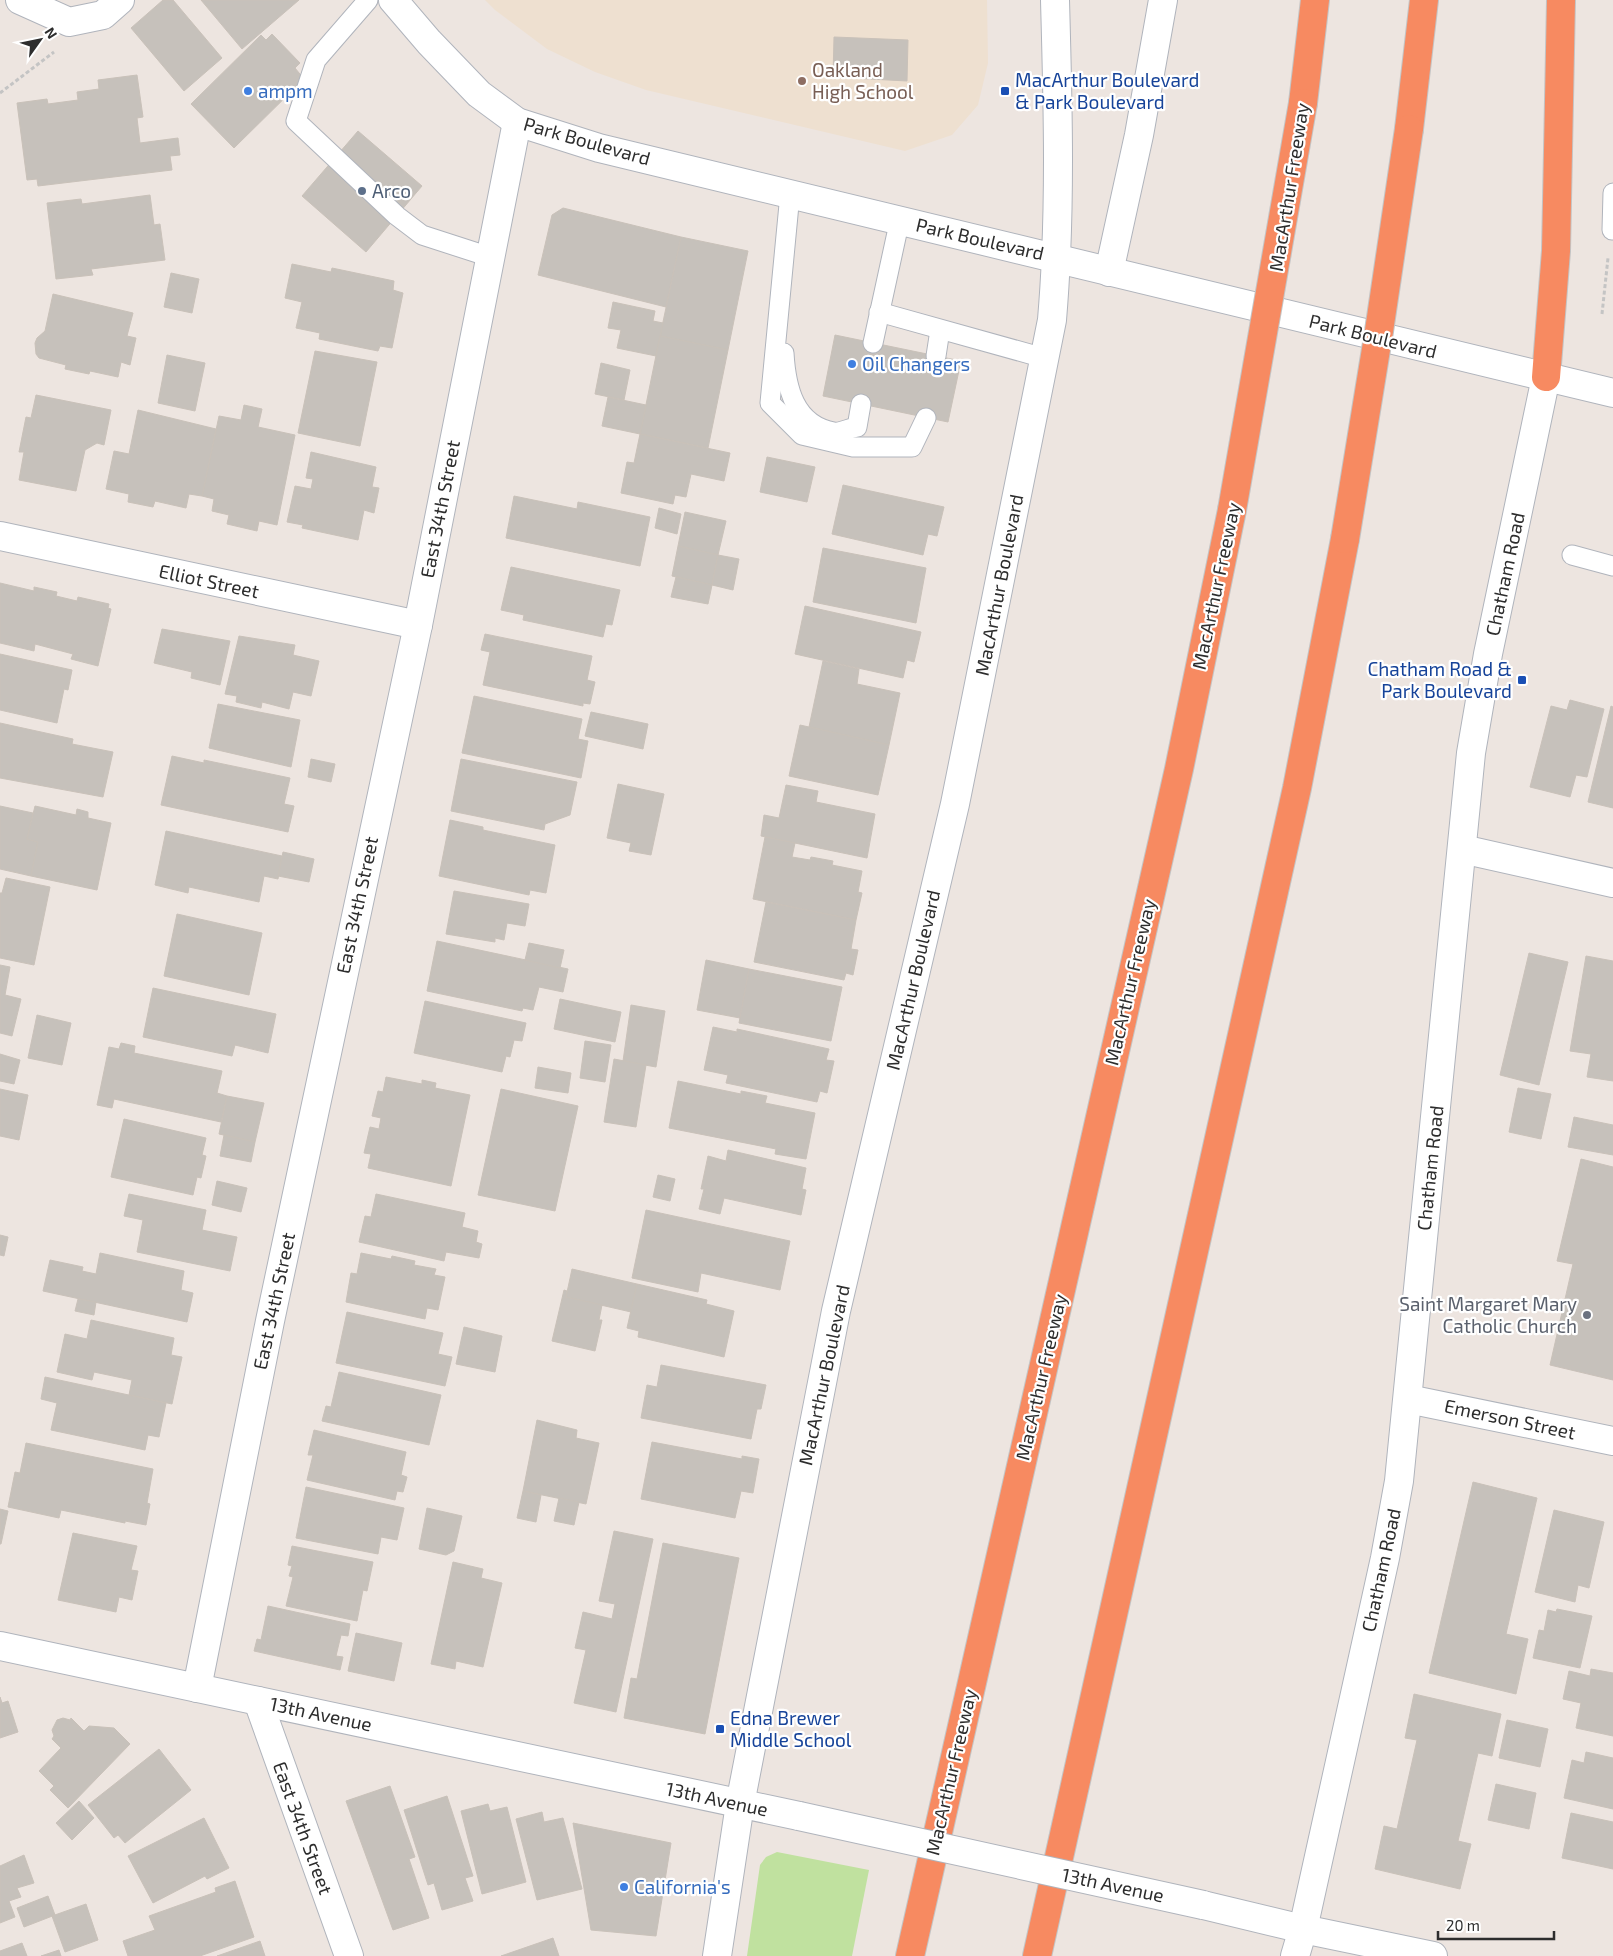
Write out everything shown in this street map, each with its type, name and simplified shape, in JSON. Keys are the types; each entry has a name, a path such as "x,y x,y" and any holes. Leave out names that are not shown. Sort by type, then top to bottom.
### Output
{"highway":[{"name":"MacArthur Freeway","path":"910,1956 1179,769 1232,510 1303,103 1314,0"},
{"path":"1037,1956 1297,788 1345,539 1379,331 1409,129 1424,0"},
{"path":"1546,377 1556,251 1561,0"}],"main road":[{"path":"20,0 69,22 103,15 120,0"},
{"name":"Park Boulevard","path":"393,0 479,94 517,122 599,148 1058,257 1109,272 1613,393"},
{"name":"MacArthur Boulevard","path":"717,1956 740,1804 836,1311 955,804 1052,320 1058,257 1059,161 1055,0"},
{"path":"1109,272 1139,135 1163,0"},
{"name":"East 34th Street","path":"197,1688 270,1320 418,625 517,122"},
{"name":"Chatham Road","path":"1295,1956 1303,1929 1399,1481 1472,753 1488,654 1546,377"},
{"name":"Elliot Street","path":"0,536 418,625"},
{"path":"1462,849 1613,883"},
{"name":"Emerson Street","path":"1408,1399 1613,1441"},
{"name":"13th Avenue","path":"0,1646 799,1816 1203,1905 1303,1929 1434,1956"},
{"name":"East 34th Street","path":"258,1701 349,1956"}],"lane":[{"path":"368,0 316,60 296,121 397,216 422,235 490,257"},
{"path":"790,194 770,403 802,435 852,447 912,447 926,418"},
{"path":"1612,230 1613,194"},
{"path":"873,343 900,219"},
{"path":"780,297 785,372 794,405 811,423 835,432 857,426 861,404"},
{"path":"879,312 1044,358"},
{"path":"936,356 940,330"},
{"path":"1572,555 1613,566"}],"path":[{"path":"0,93 54,51"},
{"path":"1602,314 1612,230"}],"shaded area":[{"name":"Oakland High School","path":"485,0 987,0 988,63 978,105 952,135 905,151 646,90 595,72 547,49 495,10"}],"green space":[{"path":"777,1852 869,1870 852,1956 747,1956 760,1865 766,1857"}],"building":[{"path":"163,0 173,0 222,58 184,91 131,28"},
{"path":"201,0 299,0 242,49"},
{"name":"ampm","path":"272,34 300,63 295,68 304,79 234,148 191,104 261,35 266,40"},
{"path":"834,37 908,40 907,81 833,77"},
{"path":"137,75 143,117 137,118 140,143 178,138 180,155 170,156 172,170 38,186 37,179 27,180 17,103 47,99 48,104 78,100 77,92 99,89 98,80"},
{"name":"Arco","path":"358,131 422,186 366,252 302,196"},
{"path":"150,195 154,225 160,224 165,260 91,269 93,275 56,279 47,203 81,199 82,204"},
{"path":"563,208 681,237 666,307 538,275 552,215"},
{"path":"681,237 748,251 728,350 660,336"},
{"path":"292,264 331,272 332,268 394,281 393,290 403,293 392,348 380,346 378,351 319,339 320,333 296,328 302,302 285,298"},
{"path":"171,273 199,279 192,313 164,307"},
{"path":"53,294 133,313 127,336 136,338 130,365 121,362 118,377 90,371 89,374 65,369 66,365 39,358 36,354 35,343 37,338 45,331"},
{"path":"613,302 655,311 653,321 663,323 656,356 617,348 621,330 608,328"},
{"path":"835,335 961,361 948,422 823,396"},
{"path":"660,336 728,350 708,448 640,434"},
{"path":"315,351 377,362 360,446 298,433"},
{"path":"167,355 205,363 195,411 158,403"},
{"path":"601,363 630,370 624,400 595,394"},
{"path":"36,395 111,410 104,445 97,443 85,450 76,491 19,480 24,452 19,452 26,417 31,418"},
{"path":"608,397 646,405 640,434 602,426"},
{"path":"244,405 262,409 258,427 295,435 277,525 259,521 257,531 227,524 229,515 212,511 214,499 202,496 219,416 241,420"},
{"path":"138,410 216,429 202,496 189,494 186,508 155,501 153,507 128,502 129,494 106,489 114,451 129,454"},
{"path":"640,434 730,453 724,481 691,474 686,497 675,495 673,504 621,493 627,462 634,463"},
{"path":"311,452 376,467 372,487 379,488 374,513 364,510 358,540 302,528 303,525 287,522 295,486 311,489 313,479 306,478"},
{"path":"767,457 815,467 807,502 760,492"},
{"path":"843,485 944,507 937,536 928,534 923,555 832,534"},
{"path":"514,496 577,509 578,502 650,517 640,566 506,538"},
{"path":"659,508 681,514 677,534 655,528"},
{"path":"685,512 726,521 718,555 678,546"},
{"path":"678,546 718,555 712,585 672,576"},
{"path":"823,548 926,568 916,623 813,602"},
{"path":"718,555 739,559 733,590 712,585"},
{"path":"511,567 620,590 612,625 606,624 603,637 523,620 524,615 501,610"},
{"path":"676,577 712,585 708,604 671,597"},
{"path":"0,583 34,591 34,587 57,592 56,596 77,601 78,597 109,604 108,608 111,609 98,666 71,659 73,654 35,644 34,651 0,643"},
{"path":"805,606 921,632 914,662 907,660 903,678 795,654"},
{"path":"162,629 230,641 220,685 191,678 192,672 154,663"},
{"path":"485,634 592,656 587,680 595,682 590,704 583,703 583,706 483,685 490,652 481,650"},
{"path":"239,636 295,645 293,655 319,661 311,696 293,692 289,709 262,702 261,708 236,702 237,696 225,694"},
{"path":"0,654 72,670 68,690 64,689 57,723 0,710"},
{"path":"823,661 859,669 857,684 900,693 889,745 809,727"},
{"path":"474,696 582,719 578,739 588,741 581,778 462,753"},
{"path":"1570,700 1604,709 1587,777 1576,775 1570,797 1530,787 1551,706 1567,710"},
{"path":"218,704 300,720 291,767 209,748"},
{"path":"1611,706 1613,707 1613,808 1588,802"},
{"path":"591,712 648,724 643,749 585,736"},
{"path":"0,723 73,739 72,744 113,752 103,797 0,778"},
{"path":"800,725 889,745 878,795 789,776"},
{"path":"172,756 204,763 204,760 290,778 284,804 294,806 288,832 161,805"},
{"path":"311,759 335,764 331,782 308,777"},
{"path":"461,759 577,782 570,815 545,824 544,830 451,811"},
{"path":"618,784 664,794 651,855 629,851 631,843 607,838"},
{"path":"786,785 818,791 816,802 875,814 867,858 761,836 764,815 779,818"},
{"path":"0,806 33,813 27,839 38,842 31,876 0,869"},
{"path":"35,806 76,815 77,809 88,812 88,818 111,823 97,890 31,876 38,842 27,839"},
{"path":"450,820 483,827 483,830 555,845 546,893 530,890 529,895 439,876"},
{"path":"166,831 282,856 278,879 264,876 259,902 189,887 188,893 155,885"},
{"path":"765,837 795,843 792,857 810,860 811,857 833,861 832,865 862,871 858,892 862,893 856,920 753,899"},
{"path":"283,852 314,859 309,882 278,876"},
{"path":"6,878 50,887 34,965 0,958 0,893 2,893"},
{"path":"454,891 529,904 525,926 507,923 504,940 495,938 495,942 446,934"},
{"path":"766,902 856,920 851,949 858,950 853,975 846,973 844,980 754,962"},
{"path":"177,914 262,933 249,995 164,976"},
{"path":"437,941 568,969 563,992 539,987 533,1010 523,1008 522,1011 427,991"},
{"path":"529,943 564,950 560,968 525,960"},
{"path":"1529,953 1568,962 1539,1085 1500,1075"},
{"path":"1586,956 1613,961 1613,1081 1587,1077 1591,1054 1570,1051"},
{"path":"706,960 749,969 740,1018 697,1010"},
{"path":"0,965 10,967 5,995 21,999 12,1036 0,1033"},
{"path":"749,969 842,987 831,1041 739,1023"},
{"path":"153,988 276,1014 268,1053 235,1045 232,1056 143,1037"},
{"path":"560,999 621,1012 615,1042 554,1029"},
{"path":"425,1001 526,1023 522,1041 514,1040 510,1057 506,1056 502,1072 414,1053"},
{"path":"631,1005 665,1011 656,1067 623,1061"},
{"path":"37,1015 71,1023 62,1065 28,1058"},
{"path":"713,1027 737,1032 737,1029 829,1049 826,1060 834,1061 827,1093 820,1091 817,1102 726,1083 728,1075 704,1070"},
{"path":"585,1041 611,1045 605,1082 580,1078"},
{"path":"121,1043 135,1046 134,1053 222,1071 217,1093 227,1096 221,1122 114,1099 112,1108 97,1105 109,1047 119,1049"},
{"path":"0,1054 20,1060 14,1084 0,1081"},
{"path":"614,1059 646,1065 636,1127 604,1122"},
{"path":"538,1067 571,1073 568,1093 535,1088"},
{"path":"386,1077 422,1084 422,1080 436,1083 435,1088 470,1095 451,1186 368,1168 371,1154 364,1153 370,1127 379,1129 381,1118 372,1116 378,1091 383,1092"},
{"path":"678,1081 741,1094 741,1091 767,1096 765,1103 815,1113 806,1159 775,1154 776,1149 669,1128"},
{"path":"1518,1088 1551,1094 1541,1139 1509,1132"},
{"path":"0,1089 28,1095 19,1140 0,1136"},
{"path":"501,1089 578,1106 555,1211 478,1195"},
{"path":"227,1096 264,1103 255,1142 219,1134"},
{"path":"1574,1117 1613,1125 1613,1155 1568,1147"},
{"path":"124,1119 206,1138 202,1155 206,1156 201,1178 197,1177 193,1195 111,1177"},
{"path":"224,1135 255,1142 251,1162 220,1156"},
{"path":"728,1150 806,1168 802,1189 806,1190 801,1215 724,1198 720,1214 699,1209 704,1189 701,1189 708,1156 726,1161"},
{"name":"Saint Margaret Mary Catholic Church","path":"1581,1159 1613,1167 1613,1380 1550,1365 1573,1264 1557,1261"},
{"path":"658,1175 675,1179 670,1201 653,1197"},
{"path":"217,1181 247,1188 241,1212 212,1205"},
{"path":"129,1194 206,1210 202,1230 237,1237 230,1271 137,1252 143,1220 124,1216"},
{"path":"376,1194 465,1213 462,1227 478,1231 476,1242 482,1244 479,1258 446,1252 444,1261 359,1242 365,1216 371,1217"},
{"path":"646,1210 790,1241 780,1290 701,1273 698,1292 632,1278"},
{"path":"0,1235 8,1237 4,1256 0,1255"},
{"path":"100,1253 184,1271 181,1290 193,1293 187,1322 43,1291 50,1260 83,1267 82,1271 96,1274"},
{"path":"361,1253 391,1259 392,1256 415,1261 414,1265 436,1269 434,1275 445,1277 438,1310 427,1308 425,1319 346,1302 351,1273 357,1274"},
{"path":"572,1269 637,1284 631,1312 566,1297"},
{"path":"637,1284 707,1300 706,1304 734,1311 724,1357 638,1337 639,1331 627,1328"},
{"path":"564,1290 567,1291 566,1297 602,1305 599,1320 602,1320 595,1351 552,1341"},
{"path":"78,1299 96,1302 94,1315 75,1311"},
{"path":"347,1312 443,1333 438,1354 452,1357 445,1386 336,1363"},
{"path":"91,1320 174,1338 171,1355 182,1357 172,1404 129,1395 132,1380 94,1372 92,1380 57,1372 65,1334 87,1339"},
{"path":"464,1327 502,1336 495,1372 456,1364"},
{"path":"661,1365 766,1385 761,1409 757,1409 751,1439 641,1418 647,1385 657,1387"},
{"path":"339,1372 441,1395 429,1445 322,1421 326,1406 331,1407"},
{"path":"45,1377 166,1403 159,1437 148,1435 145,1450 51,1430 57,1403 41,1399"},
{"path":"537,1420 577,1430 576,1438 599,1443 586,1504 523,1491"},
{"path":"314,1430 406,1452 401,1475 407,1477 403,1492 397,1491 395,1500 307,1480 313,1455 308,1455"},
{"path":"652,1442 742,1459 742,1456 759,1459 753,1493 741,1491 735,1518 641,1499"},
{"path":"26,1443 153,1469 147,1503 150,1504 146,1525 125,1521 125,1523 61,1510 59,1518 8,1507 15,1472 20,1473"},
{"path":"1473,1482 1537,1498 1506,1634 1528,1639 1516,1694 1429,1673"},
{"path":"306,1487 404,1508 397,1540 381,1537 378,1554 296,1538"},
{"path":"523,1491 541,1495 536,1522 517,1518"},
{"path":"559,1498 579,1502 574,1525 554,1521"},
{"path":"427,1508 462,1516 454,1551 446,1555 419,1549"},
{"path":"0,1509 8,1511 1,1544 0,1544"},
{"path":"1554,1510 1604,1522 1589,1588 1578,1585 1575,1602 1535,1592"},
{"path":"614,1531 653,1539 616,1712 574,1703 586,1650 575,1648 583,1612 612,1619 615,1604 599,1601"},
{"path":"73,1533 137,1546 131,1570 138,1571 132,1600 119,1597 116,1612 58,1600"},
{"path":"663,1543 739,1558 705,1734 624,1718 631,1678 637,1679"},
{"path":"292,1546 373,1562 367,1591 363,1590 357,1621 286,1606 293,1577 289,1576 292,1566 288,1565"},
{"path":"453,1562 483,1569 481,1578 502,1583 483,1667 456,1661 455,1669 431,1664"},
{"path":"268,1606 350,1624 348,1636 341,1635 336,1656 343,1657 340,1670 254,1651 257,1639 261,1640"},
{"path":"1557,1609 1592,1616 1580,1668 1533,1658 1539,1630 1544,1631 1548,1610 1556,1612"},
{"path":"356,1633 402,1643 394,1681 348,1671"},
{"path":"1591,1669 1613,1673 1613,1736 1576,1728 1581,1703 1563,1699 1569,1671 1590,1676"},
{"path":"1414,1694 1501,1714 1492,1756 1478,1753 1458,1841 1471,1844 1460,1889 1375,1869 1384,1826 1397,1829 1417,1740 1405,1738"},
{"path":"0,1697 2,1703 8,1701 18,1732 0,1738"},
{"path":"63,1718 70,1720 71,1718 84,1731 89,1726 114,1728 130,1744 68,1808 50,1790 54,1786 39,1771 61,1748 52,1739 54,1736 52,1730 57,1720"},
{"path":"1507,1720 1548,1729 1540,1767 1499,1758"},
{"path":"159,1749 191,1790 125,1843 118,1835 114,1838 88,1805"},
{"path":"1586,1752 1613,1758 1613,1809 1564,1798 1572,1760 1584,1763"},
{"path":"1496,1784 1536,1793 1529,1829 1488,1820"},
{"path":"390,1786 415,1857 409,1859 429,1918 393,1930 346,1801"},
{"path":"447,1796 473,1876 465,1878 473,1901 442,1910 434,1883 428,1885 404,1810"},
{"path":"79,1801 94,1818 72,1840 56,1823"},
{"path":"488,1804 490,1811 507,1807 526,1882 482,1894 461,1811"},
{"path":"542,1812 544,1822 563,1818 582,1889 537,1900 516,1819"},
{"path":"1571,1813 1613,1822 1613,1869 1562,1858"},
{"path":"204,1818 229,1868 207,1879 205,1876 153,1903 128,1856"},
{"name":"California's","path":"573,1823 671,1843 656,1936 591,1930"},
{"path":"24,1855 34,1883 17,1888 21,1897 9,1901 15,1917 0,1923 0,1866"},
{"path":"235,1881 254,1937 200,1956 128,1956 123,1941 155,1930 149,1916 216,1892 215,1888"},
{"path":"48,1896 55,1915 24,1927 17,1908"},
{"path":"86,1904 98,1940 65,1952 52,1916"},
{"path":"553,1938 559,1956 501,1956"},
{"path":"260,1941 265,1956 217,1956"},
{"path":"22,1943 27,1956 0,1956 0,1951"},
{"path":"59,1950 61,1956 41,1956"}],"place":[{"name":"Oakland High School","path":"802,81"},
{"name":"ampm","path":"248,91"},
{"name":"MacArthur Boulevard & Park Boulevard","path":"1005,91"},
{"name":"Arco","path":"362,191"},
{"name":"Oil Changers","path":"852,364"},
{"name":"Chatham Road & Park Boulevard","path":"1522,680"},
{"name":"Saint Margaret Mary Catholic Church","path":"1587,1315"},
{"name":"Edna Brewer Middle School","path":"720,1729"},
{"name":"California's","path":"624,1887"}]}
